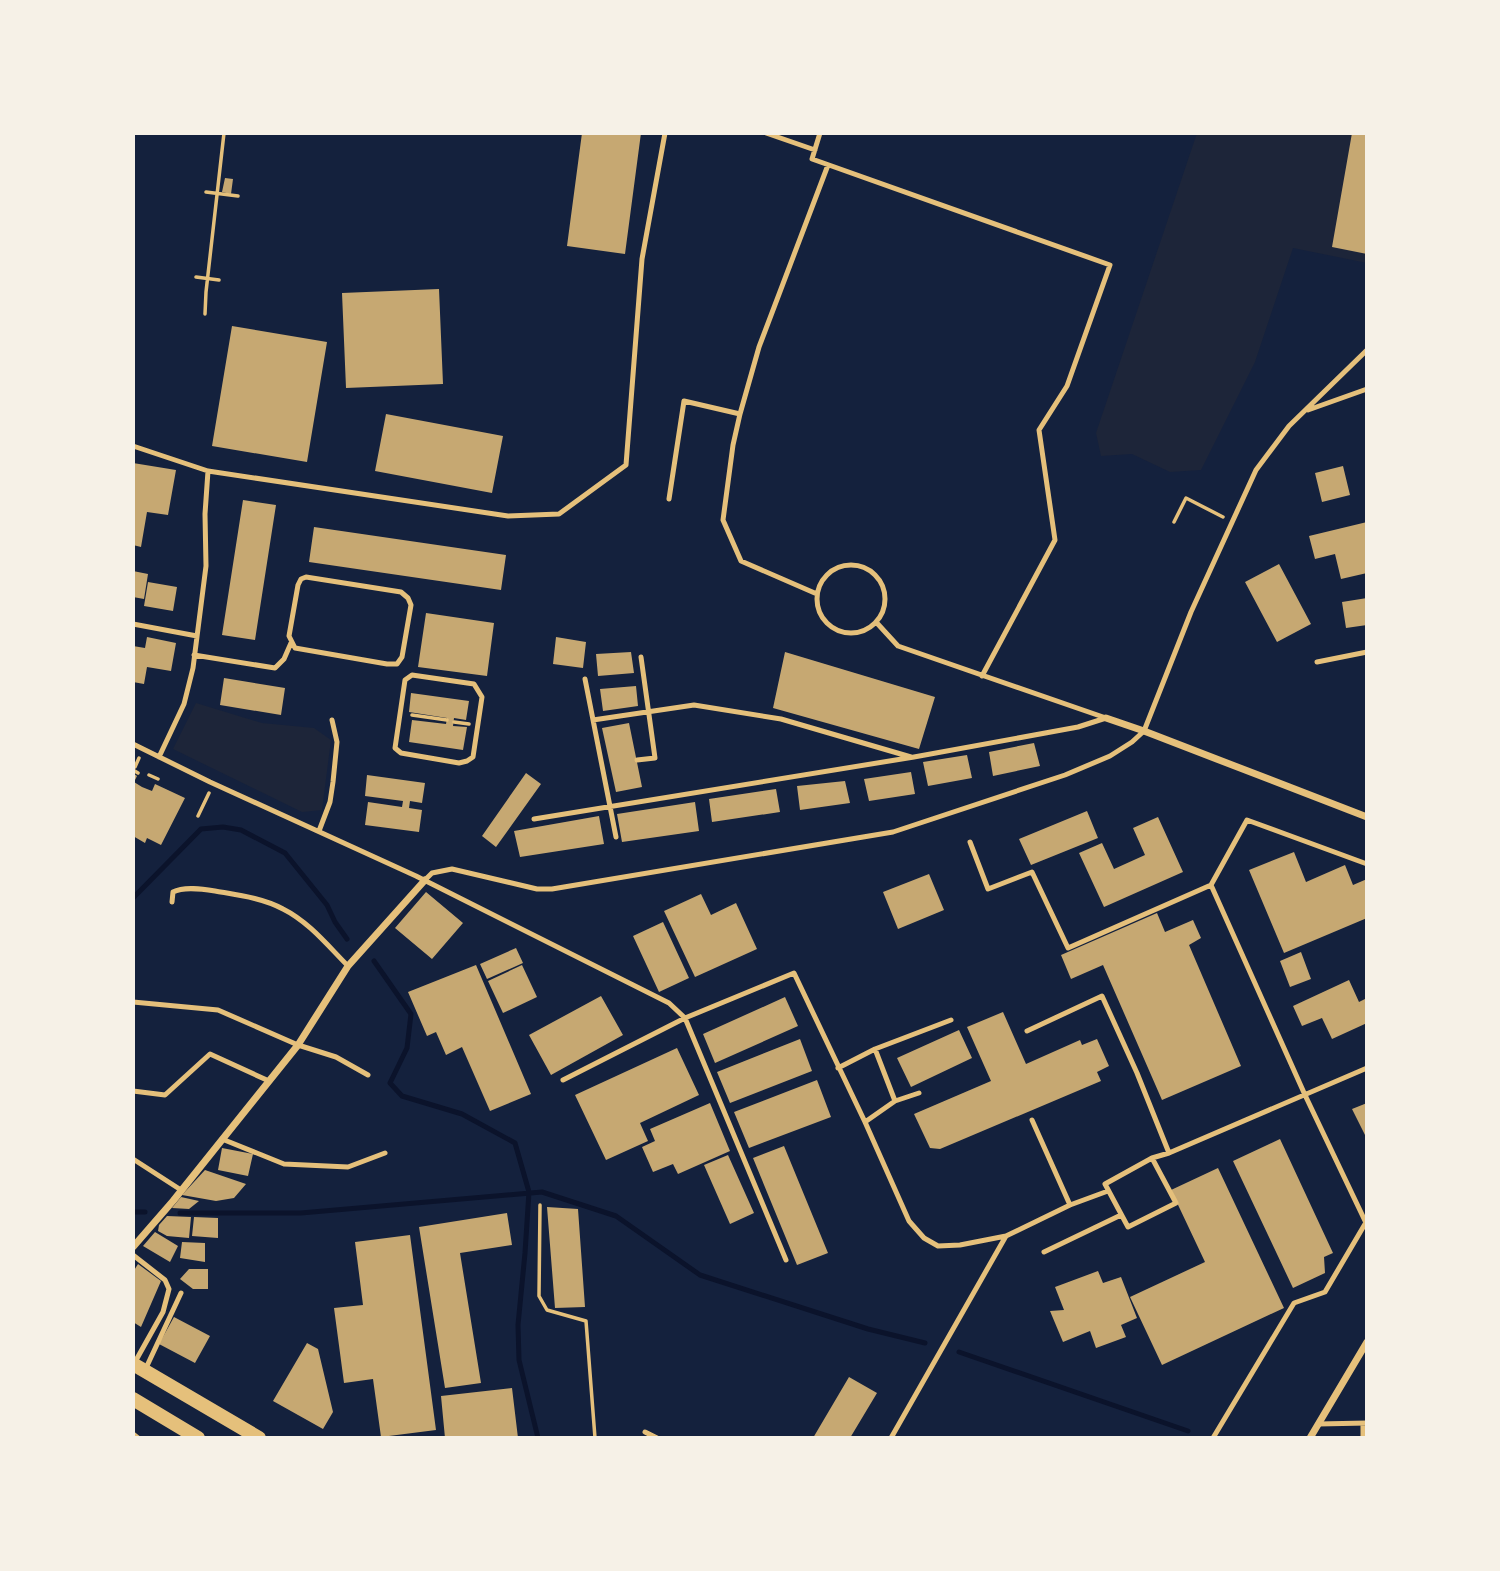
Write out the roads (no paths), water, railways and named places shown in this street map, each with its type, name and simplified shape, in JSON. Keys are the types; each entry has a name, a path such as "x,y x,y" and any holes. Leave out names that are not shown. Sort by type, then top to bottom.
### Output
{"main road":[{"path":"137,1367 258,1438"},
{"path":"133,1399 198,1438"}],"street":[{"path":"1106,719 1144,731 1367,817"},
{"path":"133,1247 298,1045 348,966 425,880"},
{"path":"1310,1438 1367,1342"}],"lane":[{"path":"133,446 208,471 508,516 559,514 626,465 642,259 664,133"},
{"path":"766,133 815,150"},
{"path":"820,133 812,159 1110,265 1068,386 1039,430 1055,540 982,676"},
{"path":"817,594 741,561 723,520 733,445 759,347 828,165"},
{"path":"425,880 432,873 452,869 537,889 552,889 893,832 1065,775 1110,755 1144,731 1191,612 1256,470 1289,426 1367,350"},
{"path":"1306,411 1367,389"},
{"path":"669,499 684,401 740,414"},
{"path":"159,757 184,704 193,668 206,566 208,471"},
{"path":"859,566 878,579 885,601 876,622 868,629 846,633 827,624 817,605 817,594 820,583 836,568 859,566"},
{"path":"194,655 275,668 284,659 291,642 289,636 298,585 300,579 306,577 401,592 411,605 402,657 397,664 295,648 291,642"},
{"path":"876,622 898,646 1106,719"},
{"path":"133,624 197,636"},
{"path":"1317,662 1367,652"},
{"path":"637,760 654,758 640,657"},
{"path":"412,675 474,684 482,697 473,757 459,763 401,753 394,748 400,713 405,680 412,675"},
{"path":"585,679 616,837"},
{"path":"593,720 694,705 781,719 914,757"},
{"path":"534,819 914,757 1077,727 1106,719"},
{"path":"319,831 330,802 333,782 337,742 332,720"},
{"path":"133,744 425,880 668,1003 685,1018 786,1260"},
{"path":"970,842 988,889 1032,872 1068,948 1211,885 1247,820 1367,864"},
{"path":"1211,885 1366,1225 1325,1292 1294,1303 1213,1438"},
{"path":"172,902 173,892 179,888 246,896 284,909 309,926 348,966"},
{"path":"563,1080 685,1018 794,973 909,1221 924,1238 939,1246 960,1245 1006,1236 1070,1205 1108,1191"},
{"path":"1027,1031 1102,996 1169,1153"},
{"path":"133,1002 218,1010 298,1045 336,1057 368,1075"},
{"path":"838,1068 875,1049 951,1020"},
{"path":"875,1049 895,1101"},
{"path":"133,1091 164,1095 210,1054 269,1081"},
{"path":"1152,1158 1175,1203 1128,1227 1105,1184 1152,1158 1367,1068"},
{"path":"864,1122 895,1101 919,1093"},
{"path":"1032,1119 1070,1205"},
{"path":"222,1139 284,1164 348,1167 385,1153"},
{"path":"133,1159 181,1190"},
{"path":"1044,1252 1121,1215"},
{"path":"891,1438 1006,1236"},
{"path":"133,1255 165,1280 169,1289 163,1312 137,1367"},
{"path":"137,1367 181,1293"},
{"path":"1318,1424 1365,1423 1363,1438"},
{"path":"645,1432 657,1438"},
{"path":"133,1434 138,1438"}],"waterway":[{"path":"133,898 201,829 223,827 241,830 285,853 327,905 347,939"},
{"path":"374,961 411,1014 407,1048 390,1083 402,1096 462,1114 515,1143 529,1192 518,1325 519,1360 538,1438"},
{"path":"180,1213 301,1213 542,1192 616,1216 700,1275 868,1329 925,1343"},
{"path":"133,1212 145,1212"},
{"path":"959,1352 1188,1431"}]}
